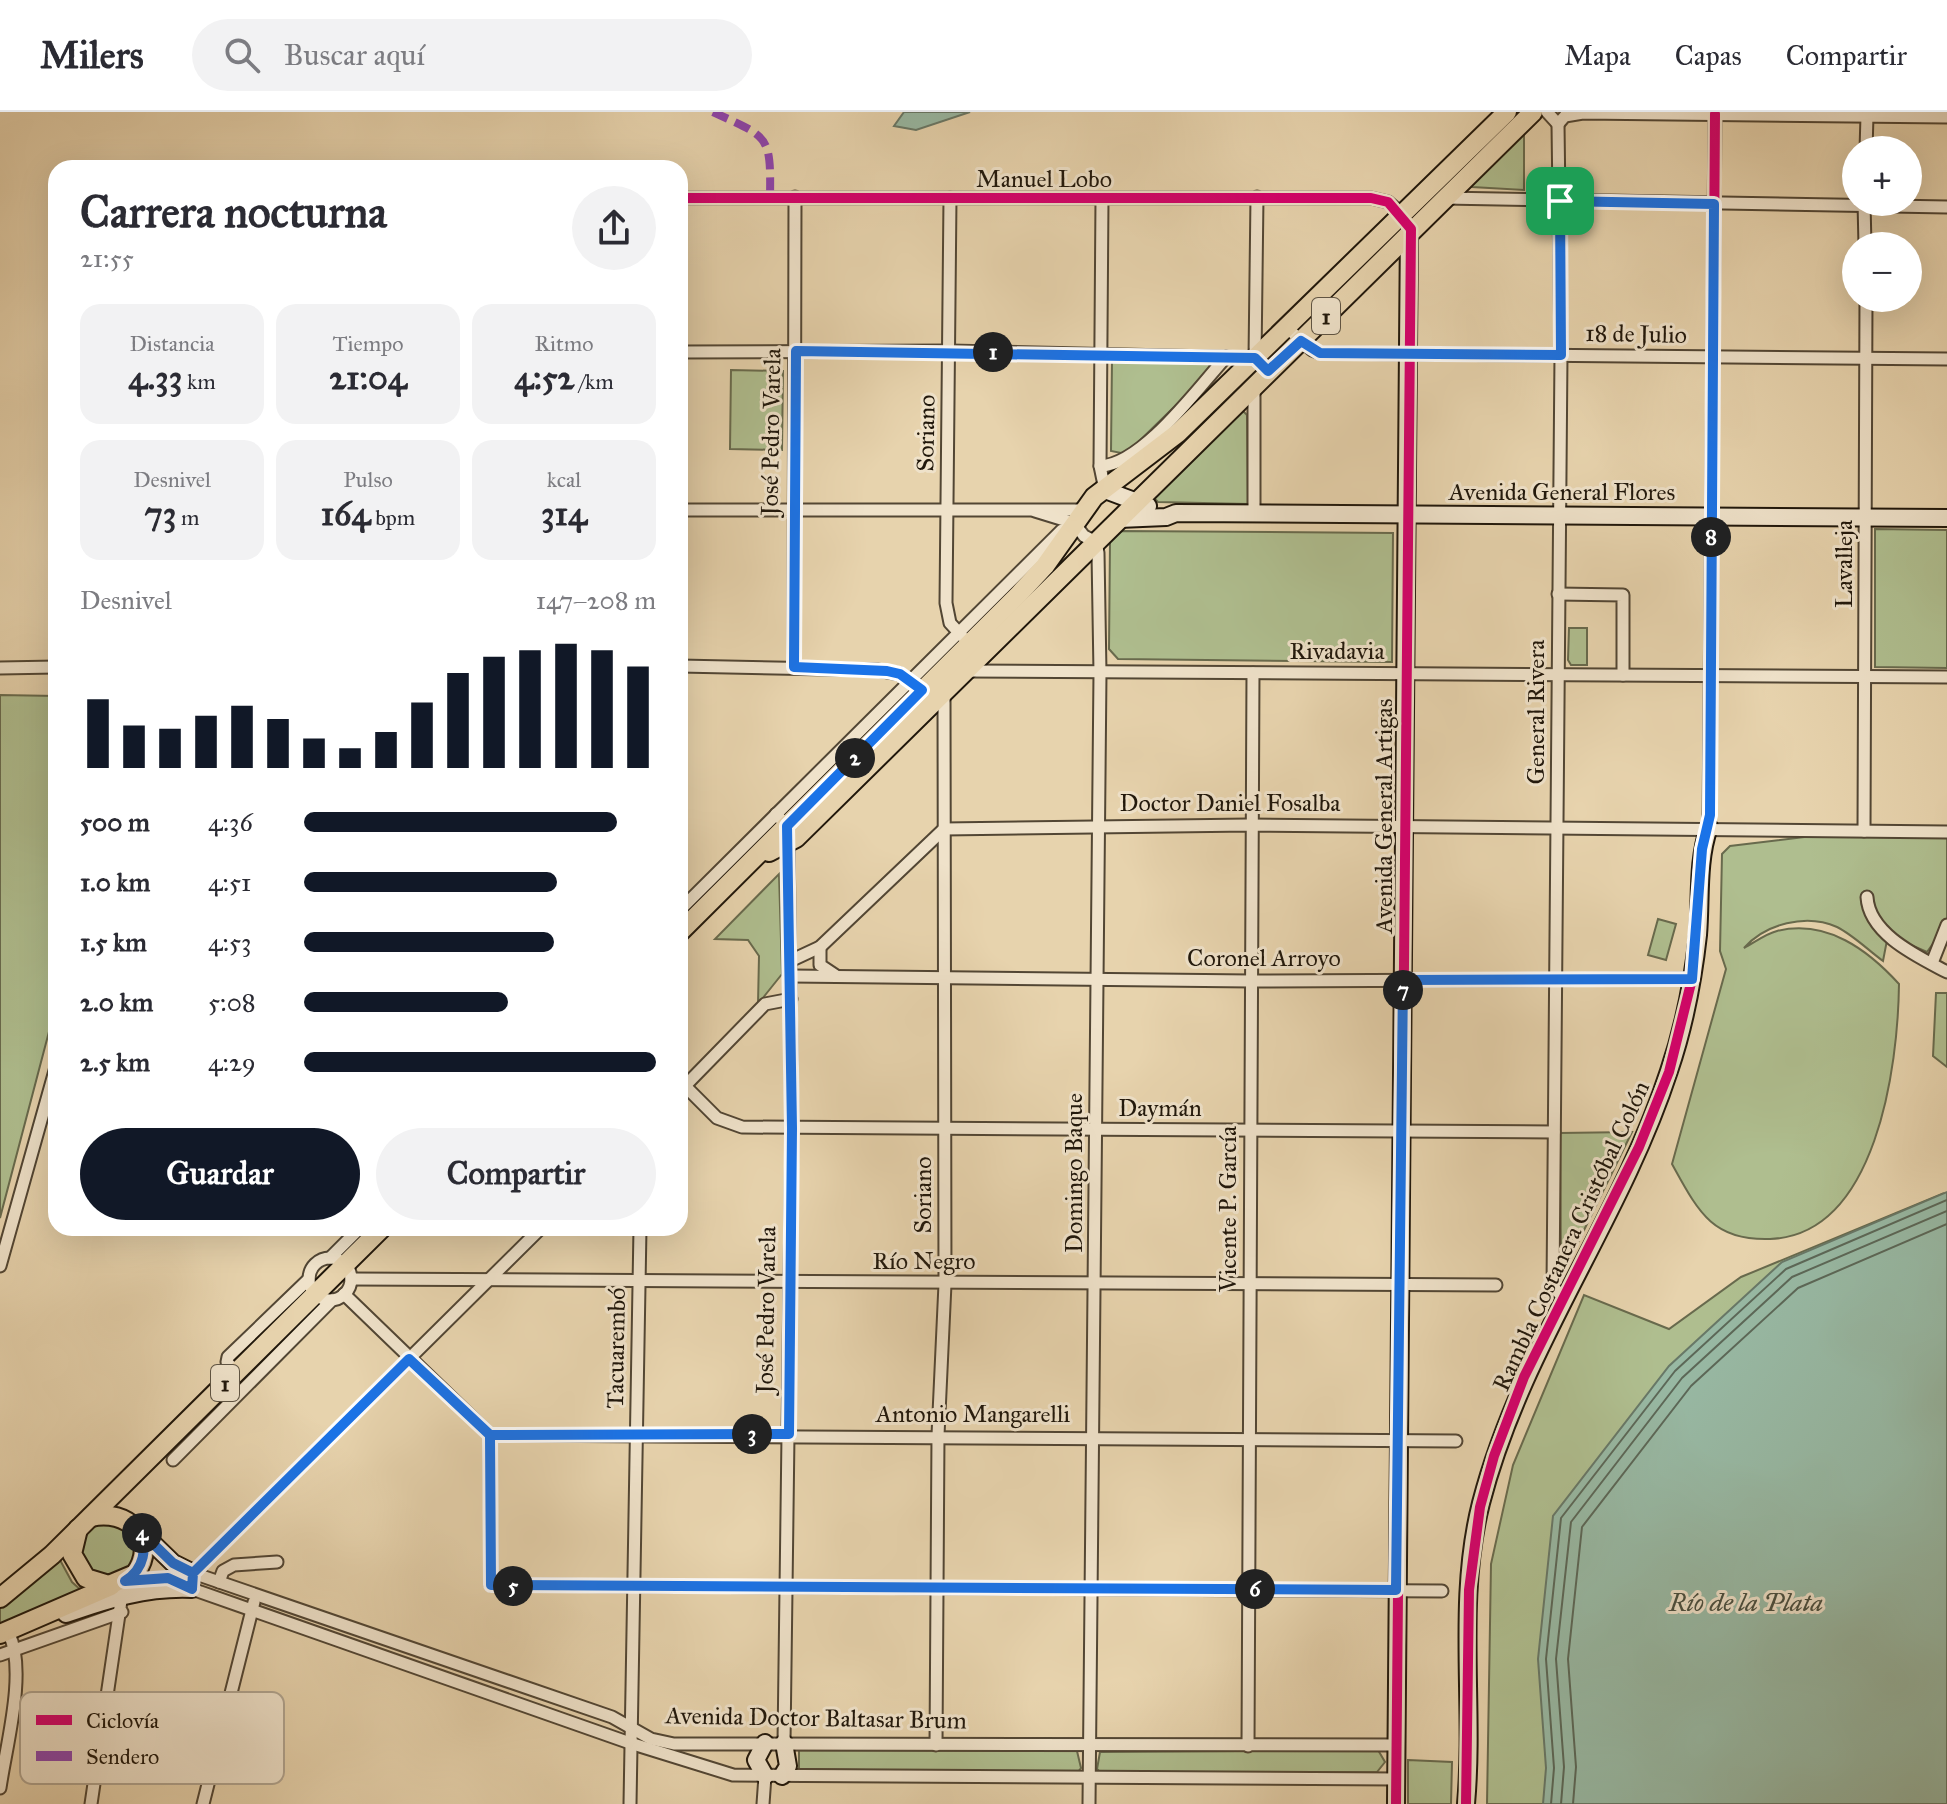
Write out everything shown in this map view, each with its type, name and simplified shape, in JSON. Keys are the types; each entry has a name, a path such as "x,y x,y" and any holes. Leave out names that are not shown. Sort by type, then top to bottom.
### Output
{"main road":[{"name":"1","path":"688,924 787,830 1045,566 1076,518 1105,490 1261,365 1301,341 1406,222 1443,198 1507,112"},
{"name":"1","path":"919,694 944,693 967,671 970,644 1096,542 1254,385 1261,365 1286,327 1406,222 1485,144 1533,112"},
{"name":"1","path":"0,1598 84,1523 155,1453 192,1429 208,1412 232,1367 264,1345 374,1236"},
{"path":"135,1473 129,1499 144,1556 137,1571 120,1587 93,1582 78,1569 72,1550 84,1523 118,1515 136,1527"},
{"name":"Avenida Doctor Baltasar Brum","path":"6,1638 120,1587"}],"street":[{"path":"1547,112 1558,124 1565,116 1580,113 1947,117"},
{"path":"1709,827 1715,114"},
{"path":"1866,136 1867,116"},
{"name":"General Rivera","path":"1558,124 1561,355 1553,1287 1563,1297"},
{"name":"José Pedro Varela","path":"794,667 795,197"},
{"path":"688,352 950,351 1226,357 1261,365 1257,197"},
{"name":"Manuel Lobo","path":"688,198 1371,198 1388,202 1406,222"},
{"name":"Soriano","path":"950,198 946,612 970,644"},
{"path":"1443,198 1842,204"},
{"path":"1102,199 1100,466 1105,490"},
{"path":"1922,206 1947,207"},
{"name":"Avenida General Artigas","path":"1396,1804 1409,354 1406,222"},
{"name":"Lavalleja","path":"1864,831 1866,312"},
{"name":"18 de Julio","path":"1286,327 1320,353 1947,359"},
{"path":"1100,466 1113,466 1144,446 1226,357"},
{"path":"1254,385 1254,513"},
{"name":"Avenida General Flores","path":"1105,490 1135,503 1176,513 1947,518"},
{"path":"688,510 1035,511 1076,518 1084,536 1096,542"},
{"name":"Avenida General Flores","path":"1119,519 1166,517 1176,513"},
{"name":"Domingo Baque","path":"1089,1804 1100,673 1096,542"},
{"path":"1558,594 1623,595 1623,675"},
{"path":"688,666 887,671 919,694 787,830 688,904"},
{"path":"0,668 48,667"},
{"name":"Rivadavia","path":"967,671 1947,677"},
{"name":"Vicente P. García","path":"1248,1746 1249,825 1253,673"},
{"name":"Soriano","path":"936,1745 938,1435 945,1284 944,693"},
{"name":"Doctor Daniel Fosalba","path":"944,829 1249,825 1709,827 1947,832"},
{"name":"Rambla Costanera Cristóbal Colón","path":"1466,1804 1469,1590 1476,1529 1508,1418 1659,1100 1678,1042 1692,979 1702,849 1709,827"},
{"path":"790,961 820,947 944,829"},
{"name":"José Pedro Varela","path":"773,1776 788,1766 784,1743 792,1128 787,830"},
{"path":"1867,897 1868,909 1878,925 1947,972"},
{"path":"1932,963 1947,925"},
{"path":"820,947 820,965 836,975"},
{"name":"Coronel Arroyo","path":"791,976 1251,981 1692,979"},
{"path":"688,1083 765,1004 791,999"},
{"name":"Daymán","path":"688,1094 727,1124 792,1128 1554,1132"},
{"path":"0,1266 48,1095"},
{"path":"344,1294 342,1267 356,1236"},
{"path":"192,1581 533,1236"},
{"name":"Tacuarembó","path":"630,1804 640,1236"},
{"name":"Río Negro","path":"342,1267 489,1280 1496,1285"},
{"path":"319,1291 344,1294 490,1435 491,1585 1442,1591"},
{"path":"208,1412 264,1345"},
{"path":"155,1453 167,1450 175,1458 192,1429"},
{"name":"Antonio Mangarelli","path":"490,1435 789,1434 1456,1441"},
{"name":"Avenida Doctor Baltasar Brum","path":"136,1527 192,1581 252,1609 630,1743 733,1775 1396,1779"},
{"path":"219,1582 223,1571 234,1565 277,1562"},
{"name":"Avenida Doctor Baltasar Brum","path":"120,1587 168,1578 219,1582 612,1717 651,1739 674,1744 1396,1745"},
{"path":"109,1692 122,1612 120,1587"},
{"path":"231,1692 257,1594"},
{"path":"6,1638 122,1612"},
{"path":"0,1655 6,1638"},
{"path":"0,1788 6,1638"},
{"path":"763,1804 773,1776 756,1760 765,1743"},
{"path":"91,1804 94,1784"},
{"path":"203,1804 208,1784"}],"shaded area":[{"path":"1524,132 1524,190 1472,187 1471,184"},
{"path":"1112,360 1208,362 1212,370 1126,454 1111,451"},
{"path":"731,370 783,371 782,450 730,449"},
{"path":"1243,411 1247,415 1248,504 1158,502 1155,494 1236,412"},
{"path":"1875,529 1947,530 1947,668 1875,667"},
{"path":"1121,531 1393,533 1392,662 1118,659 1109,649 1110,541"},
{"path":"1569,628 1587,628 1587,665 1571,665 1568,660"},
{"path":"0,695 48,696 48,1035 0,1218"},
{"path":"1829,834 1947,835 1947,924 1927,952 1888,935 1883,961 1843,930 1812,921 1774,927 1744,948 1764,936 1795,928 1813,929 1845,940 1874,960 1899,984 1898,1018 1886,1100 1874,1141 1858,1178 1835,1209 1806,1230 1770,1239 1734,1235 1720,1229 1699,1209 1672,1164 1726,969 1720,951 1722,854 1730,846"},
{"path":"779,874 782,974 758,1004 759,956 748,940 715,939"},
{"path":"1658,919 1676,924 1666,960 1648,955"},
{"path":"1936,993 1947,993 1947,1067 1933,1056"},
{"path":"1632,1132 1565,1269 1561,1269 1560,1133"},
{"path":"1942,1194 1658,1804 1487,1804 1491,1564 1513,1465 1584,1295 1669,1329 1741,1277"},
{"path":"102,1521 126,1531 135,1545 137,1552 125,1575 93,1577 77,1549 90,1526"},
{"path":"60,1560 72,1582 82,1591 0,1629 0,1605"},
{"path":"799,1750 1077,1751 1081,1768 1077,1773 799,1769"},
{"path":"1378,1750 1385,1762 1377,1772 1101,1773 1097,1769 1100,1752"},
{"path":"1408,1760 1452,1762 1451,1804 1408,1804"}],"water":[{"path":"904,112 970,112 916,130 894,126"},
{"name":"Río de la Plata","path":"1947,1192 1947,1804 1543,1804 1546,1768 1538,1659 1553,1516 1669,1366 1782,1262"}],"marked path":[{"path":"713,112 746,127 763,141 769,161 770,198"}],"cycle path":[{"path":"1466,1804 1469,1590 1480,1507 1494,1456 1524,1377 1639,1147 1669,1072 1692,979 1702,849 1710,815 1715,114"},
{"path":"688,198 1371,198 1388,202 1411,229 1396,1804"}],"route":[{"path":"1560,201 1561,355 1320,353 1301,341 1268,371 1255,358 796,351 794,667 887,671 900,674 922,690 787,826 792,1128 789,1434 490,1435 409,1359 193,1573 173,1563 137,1528 144,1543 144,1556 137,1571 125,1581 168,1578 192,1589 193,1573 337,1430 409,1359 490,1435 491,1585 1091,1591 1396,1590 1403,980 1692,979 1695,956 1702,849 1710,815 1714,204 1560,201"}]}
